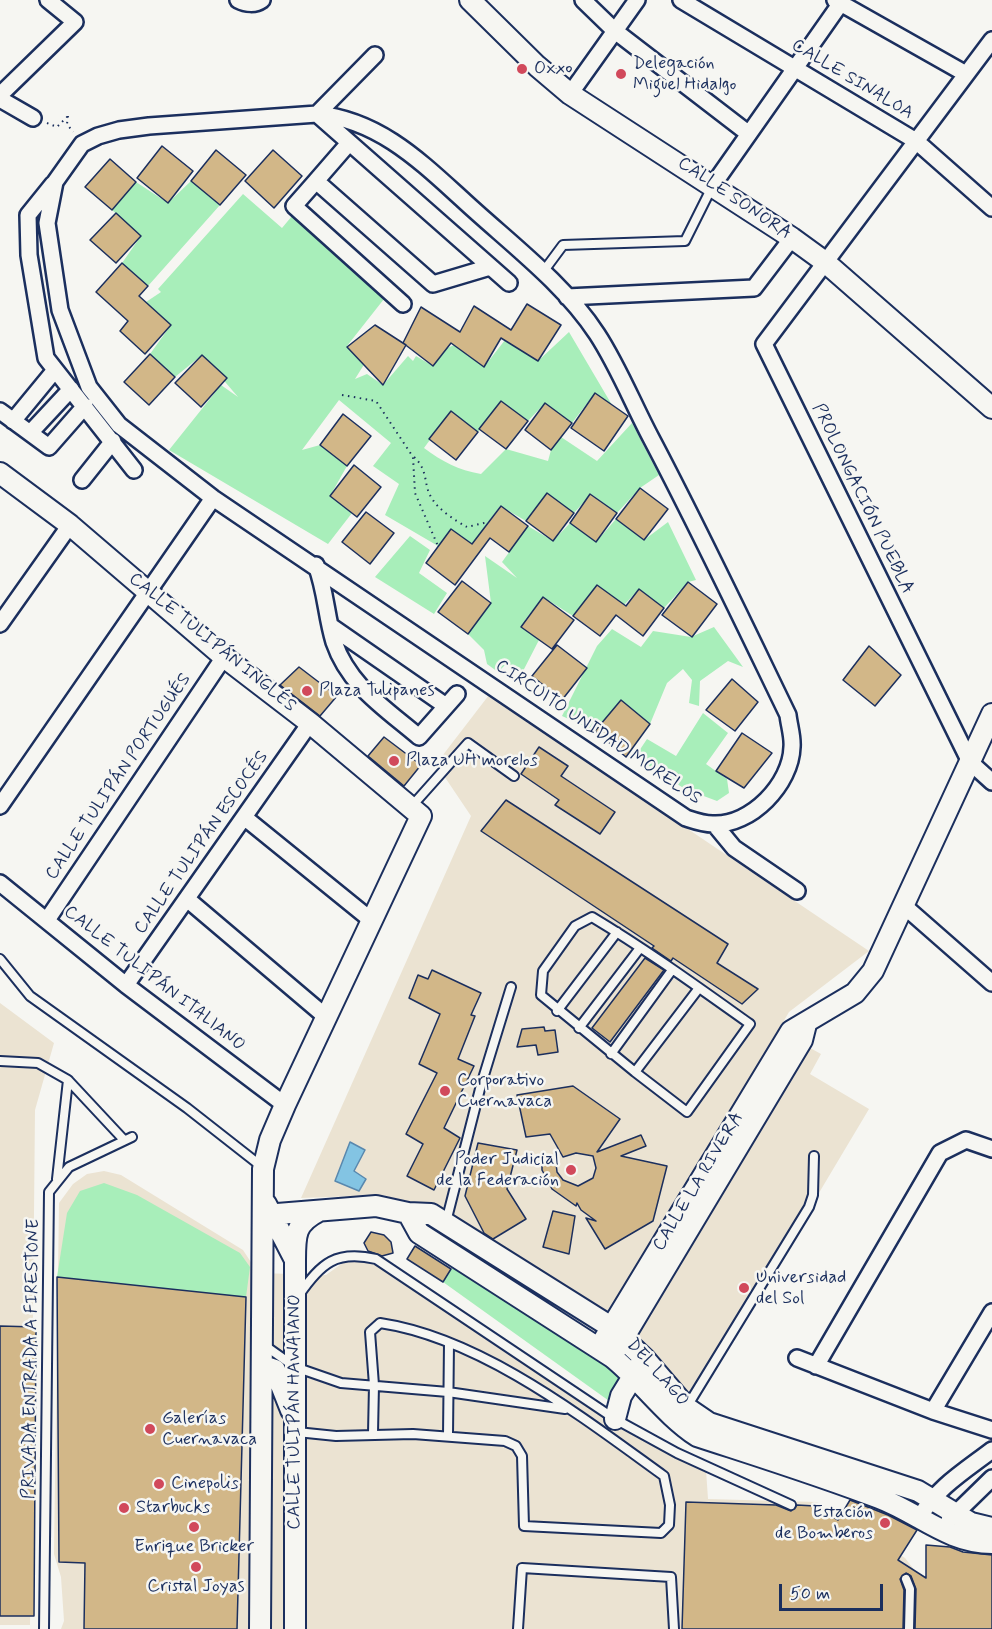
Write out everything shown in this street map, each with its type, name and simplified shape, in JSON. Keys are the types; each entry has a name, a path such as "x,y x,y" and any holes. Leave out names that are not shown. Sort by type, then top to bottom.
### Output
{"street":[{"path":"33,118 0,97 75,22 48,0"},
{"path":"238,0 244,3 257,3 261,0"},
{"name":"CALLE SONORA","path":"470,0 537,66 570,94 713,185 825,262 992,408"},
{"path":"584,0 615,31 749,134"},
{"path":"570,94 638,0"},
{"name":"CALLE SINALOA","path":"681,0 916,141 992,208"},
{"path":"713,185 840,1 966,74"},
{"path":"825,262 992,40"},
{"path":"375,55 317,114 509,283"},
{"name":"CIRCUITO UNIDAD MORELOS","path":"317,114 340,116 366,126 391,139 421,162 567,297 597,333 696,525 788,715 792,747 785,774 769,800 739,819 715,825 686,818 213,498 119,425 89,387 60,310 47,223 55,182 82,144 118,130 317,114"},
{"path":"349,143 294,206 403,304"},
{"path":"316,180 433,284 490,267"},
{"path":"55,182 28,214 29,255 46,358 134,470"},
{"path":"567,297 754,288 792,238"},
{"name":"PROLONGACIÓN PUEBLA","path":"825,262 764,344 970,762"},
{"path":"13,421 55,370"},
{"path":"30,433 71,389"},
{"path":"0,411 49,447 85,406"},
{"path":"81,480 113,441"},
{"name":"CALLE TULIPÁN INGLÉS","path":"0,473 70,525 224,657 310,723 416,812"},
{"path":"0,806 213,498"},
{"path":"0,624 70,525"},
{"path":"315,566 325,588 340,657 353,680 419,737 458,694"},
{"path":"332,627 446,706"},
{"name":"CALLE TULIPÁN PORTUGUÉS","path":"46,920 224,657"},
{"name":"CALLE LA RIVERA","path":"606,1352 783,1056 802,1040 806,1023 855,993 865,982 992,714"},
{"name":"CALLE TULIPÁN ESCOCÉS","path":"126,985 310,723"},
{"path":"970,762 992,782"},
{"name":"CALLE TULIPÁN HAWAIANO","path":"260,1629 264,1270 267,1210 263,1169 270,1140 285,1105 371,921 416,812"},
{"path":"244,817 371,921"},
{"path":"715,825 734,848 797,891"},
{"name":"CALLE TULIPÁN ITALIANO","path":"0,884 126,985 285,1105"},
{"path":"187,899 325,1016"},
{"path":"903,905 992,983"},
{"path":"816,1366 940,1153 966,1140 992,1149"},
{"name":"DEL LAGO","path":"267,1210 320,1211 376,1206 408,1213 431,1214 618,1332 681,1425 697,1436 885,1490 932,1498 956,1514 984,1528 992,1528"},
{"name":"CALLE TULIPÁN HAWAIANO","path":"267,1210 295,1266 295,1629"},
{"path":"264,1270 276,1260 295,1266 298,1228 306,1217 320,1211"},
{"name":"DEL LAGO","path":"408,1213 419,1233 606,1352 639,1366 709,1424 885,1490 937,1530 976,1543 992,1543"},
{"path":"264,1300 267,1308 275,1312 291,1309 295,1301"},
{"path":"933,1411 992,1312"},
{"path":"797,1358 933,1411 992,1430"},
{"path":"263,1366 275,1370 295,1426"},
{"path":"615,1419 621,1396 639,1366"},
{"path":"262,1430 270,1463 272,1629"},
{"path":"920,1517 932,1498 992,1450"},
{"path":"937,1530 992,1478"}],"lane":[{"path":"542,273 563,245 685,241 713,185"},
{"path":"416,812 468,743 514,776"},
{"path":"592,918 640,948 750,1024 687,1112 611,1054 541,995 543,971 575,926 592,918"},
{"path":"558,1011 617,932"},
{"path":"579,1028 640,948"},
{"path":"0,959 30,996 197,1115 251,1156 263,1169"},
{"path":"611,1054 672,970"},
{"path":"446,1222 481,1085 511,987"},
{"path":"635,1072 699,988"},
{"path":"0,1061 38,1063 68,1080 124,1140"},
{"name":"PRIVADA ENTRADA A FIRESTONE","path":"44,1629 49,1192 57,1179 68,1080"},
{"path":"57,1179 69,1167 132,1137"},
{"path":"687,1408 809,1207 813,1195 814,1156"},
{"path":"295,1301 321,1266 338,1257 358,1255 376,1259 615,1419 677,1453 791,1505"},
{"path":"295,1426 336,1436 373,1433 448,1435 505,1441 516,1446 522,1456 524,1526 660,1533 669,1525 670,1505 664,1476 511,1372 449,1343 380,1323 370,1332 374,1385 373,1433"},
{"path":"448,1435 449,1343"},
{"path":"263,1344 295,1367 341,1383 448,1392 568,1410"},
{"path":"518,1629 522,1568 671,1577 674,1629"},
{"path":"906,1579 910,1589 909,1629"}],"path":[{"path":"33,118 57,127 68,116 67,124 73,132"},
{"path":"342,395 376,401 413,457 424,466 432,500 466,526 488,522"},
{"path":"413,457 416,494 438,546"}],"shaded area":[{"path":"489,695 869,951 789,1012 611,1318 422,1206 383,1195 301,1198 471,816 436,764"},
{"path":"0,1003 54,1043 35,1110 30,1625 0,1625"},
{"name":"Universidad del Sol","path":"794,1039 821,1054 810,1074 869,1109 696,1399 633,1336"},
{"path":"104,1171 121,1175 243,1250 258,1273 326,1275 347,1260 374,1260 437,1305 706,1470 708,1499 817,1502 905,1558 923,1581 922,1629 61,1629 64,1621 61,1577 54,1554 59,1203 73,1184 87,1174"}],"green space":[{"path":"191,181 220,205 148,286 122,263 141,236 112,210 136,182 168,203"},
{"path":"243,194 282,228 292,216 384,299 347,346 365,363 355,379 367,374 383,385 408,356 413,361 416,356 433,366 443,350 454,345 484,367 505,340 538,361 569,332 612,405 595,393 572,423 545,403 528,421 501,401 478,432 451,411 424,448 431,453 458,468 481,474 506,449 548,461 551,450 561,437 597,461 632,423 659,475 640,488 617,513 591,494 574,513 547,493 526,521 500,506 481,532 481,551 451,529 438,546 385,515 399,484 373,466 391,443 339,400 302,450 320,445 347,466 330,496 352,513 328,544 169,450 221,385 238,397 202,355 175,377 150,354 171,325 146,302 161,292 158,289"},
{"path":"616,519 644,540 668,522 696,580 688,582 664,608 639,589 624,605 597,585 573,616 543,597 525,620 539,640 522,673 506,664 498,672 487,664 484,650 468,634 491,603 485,556 517,578 502,562 528,526 553,541 570,523 596,542"},
{"path":"410,536 430,550 419,573 447,593 434,614 375,577"},
{"path":"714,627 743,667 728,661 700,681 699,706 689,703 692,680 683,669 667,683 650,724 595,731 562,716 597,646 612,629 641,647 653,631 691,637"},
{"path":"703,713 728,733 706,764 727,779 729,793 717,801 685,789 635,757 647,739 676,756"},
{"path":"104,1183 137,1195 240,1253 250,1267 246,1297 57,1277 67,1213 80,1191"},
{"path":"468,1263 621,1371 612,1403 443,1282 451,1269"}],"water":[{"path":"350,1142 365,1150 354,1171 366,1179 359,1191 335,1181"}],"building":[{"path":"162,146 193,171 168,203 137,178"},
{"path":"216,150 246,175 220,205 191,181"},
{"path":"273,150 302,176 274,208 245,181"},
{"path":"110,159 136,182 112,210 85,187"},
{"path":"116,213 141,236 116,263 90,240"},
{"path":"122,263 148,286 139,296 171,325 145,354 120,331 128,321 96,292"},
{"path":"527,304 561,325 538,361 501,338 484,367 451,343 433,366 403,343 421,307 460,332 474,306 511,330"},
{"path":"375,325 406,345 383,385 347,347"},
{"path":"150,354 175,377 149,405 124,382"},
{"path":"202,355 227,378 201,407 175,383"},
{"path":"595,393 628,416 604,451 571,428"},
{"path":"501,401 528,421 506,449 479,429"},
{"path":"545,403 572,423 551,450 525,430"},
{"path":"451,411 478,432 456,460 429,439"},
{"path":"343,414 371,436 347,466 320,445"},
{"path":"354,465 381,487 357,517 330,496"},
{"path":"640,488 668,509 644,540 616,519"},
{"path":"547,493 574,513 553,541 526,521"},
{"path":"590,494 617,513 596,542 570,523"},
{"path":"501,506 528,526 509,552 490,538 455,585 426,563 451,529 472,544"},
{"path":"366,512 394,533 370,564 342,542"},
{"path":"462,581 491,603 468,634 438,612"},
{"path":"688,582 717,604 692,637 662,615"},
{"path":"597,585 626,606 639,589 664,608 643,636 616,615 600,636 573,616"},
{"path":"543,597 574,620 552,649 521,627"},
{"path":"557,645 587,668 562,700 532,676"},
{"path":"869,646 901,675 875,706 843,680"},
{"name":"Plaza Tulipanes","path":"299,667 337,696 320,716 280,685"},
{"path":"732,679 758,702 735,731 706,710"},
{"path":"621,700 650,724 626,757 595,731"},
{"path":"742,733 772,753 744,788 716,771"},
{"name":"Plaza UH morelos","path":"384,737 421,765 404,786 368,756"},
{"path":"539,747 568,766 561,776 615,812 600,834 555,805 559,800 521,774"},
{"path":"506,800 728,944 717,963 758,989 742,1004 673,958 671,961 652,948 654,946 481,831"},
{"path":"645,958 664,970 610,1042 592,1028"},
{"name":"Corporativo Cuernavaca","path":"432,970 481,993 471,1015 475,1016 458,1059 474,1066 444,1128 460,1138 434,1190 407,1176 423,1144 406,1134 437,1073 419,1064 440,1014 409,998 418,975 428,979"},
{"path":"544,1027 545,1031 555,1030 558,1052 538,1055 536,1045 517,1047 522,1029"},
{"path":"573,1086 620,1119 597,1152 641,1135 646,1146 621,1156 667,1166 653,1221 605,1249 586,1218 596,1221 581,1210 577,1203 576,1206 552,1189 542,1170 542,1161 556,1163 557,1172 563,1180 578,1186 593,1178 596,1168 593,1156 576,1153 563,1157 550,1134 526,1137 517,1095"},
{"path":"478,1143 517,1150 507,1189 526,1219 493,1239 484,1233 465,1196"},
{"path":"553,1211 575,1216 569,1254 543,1247"},
{"path":"371,1232 384,1235 391,1242 393,1253 382,1256 368,1251 364,1243"},
{"path":"415,1246 451,1269 443,1282 407,1259"},
{"name":"Galerías Cuernavaca","path":"57,1277 246,1297 237,1629 84,1629 85,1563 59,1562"},
{"path":"0,1326 36,1327 34,1616 0,1616"},
{"path":"850,1500 888,1515 917,1530 898,1560 926,1578 926,1545 992,1555 992,1629 915,1629 916,1589 911,1576 906,1573 900,1579 904,1590 903,1629 682,1629 686,1502 776,1505 791,1511 797,1505 815,1506 838,1520"}],"place":[{"name":"Oxxo","path":"522,69"},
{"name":"Delegación Miguel Hidalgo","path":"621,74"},
{"name":"Plaza Tulipanes","path":"307,691"},
{"name":"Plaza UH morelos","path":"394,761"},
{"name":"Corporativo Cuernavaca","path":"445,1091"},
{"name":"Poder Judicial de la Federación","path":"571,1170"},
{"name":"Universidad del Sol","path":"744,1288"},
{"name":"Galerías Cuernavaca","path":"150,1429"},
{"name":"Cinepolis","path":"159,1484"},
{"name":"Starbucks","path":"124,1508"},
{"name":"Estación de Bomberos","path":"885,1523"},
{"name":"Enrique Bricker","path":"194,1527"},
{"name":"Cristal Joyas","path":"196,1567"}]}
